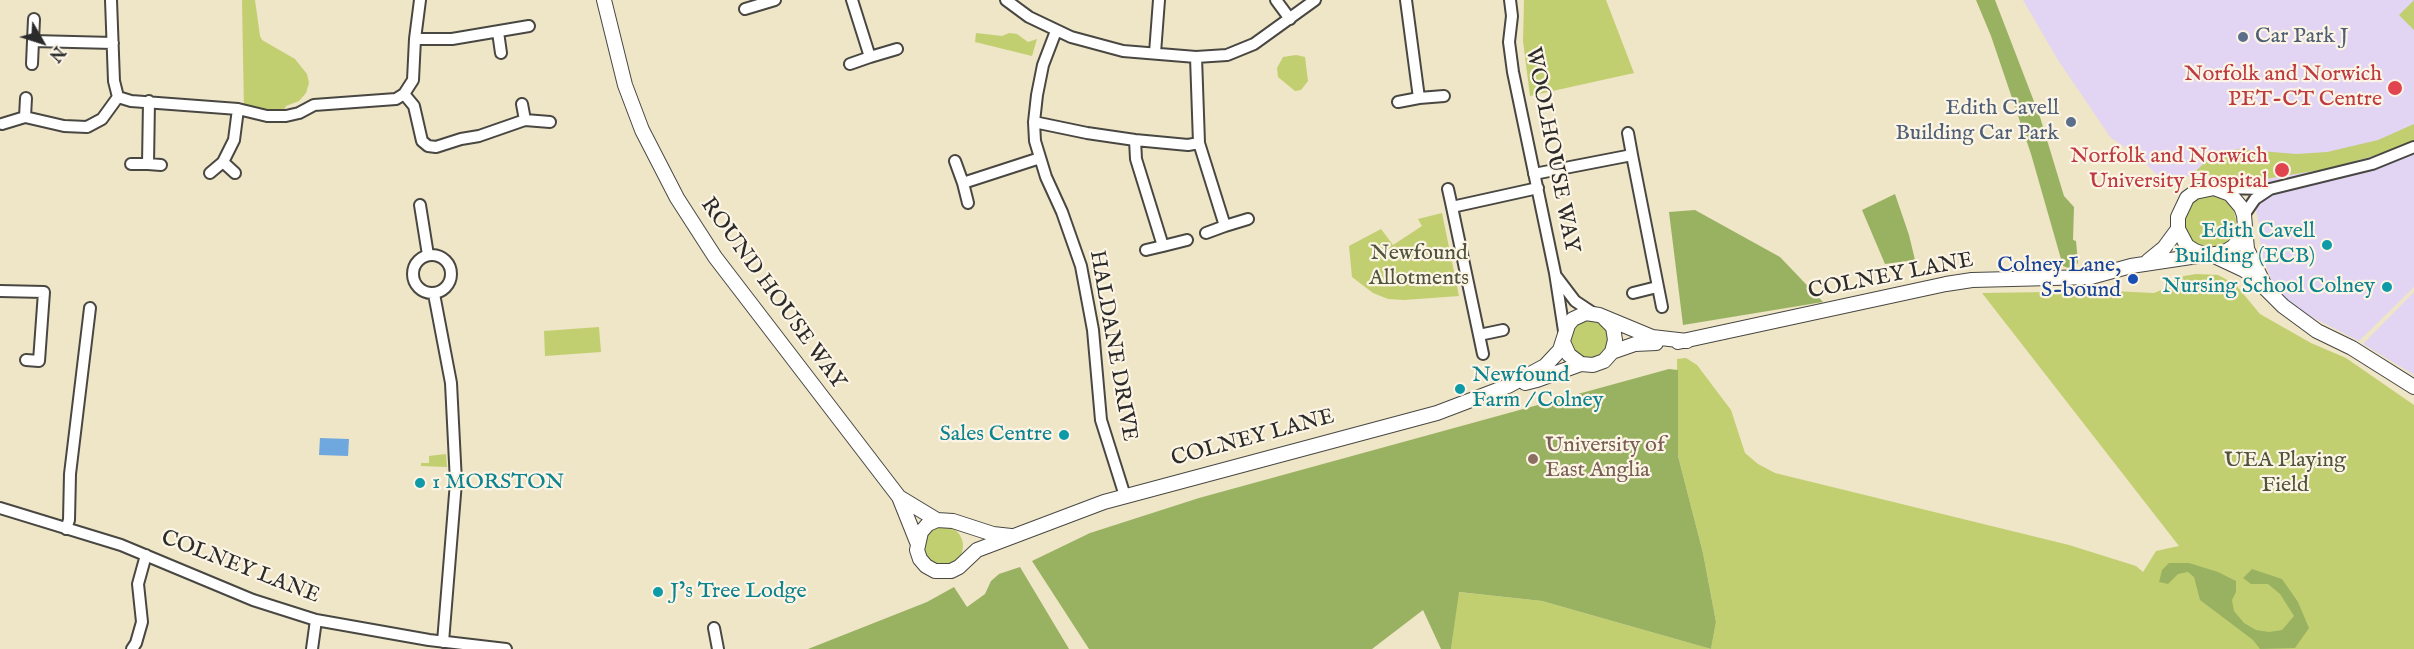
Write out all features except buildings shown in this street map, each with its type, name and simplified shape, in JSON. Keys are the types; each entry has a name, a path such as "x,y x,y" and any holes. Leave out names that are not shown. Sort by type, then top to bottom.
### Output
{"street":[{"path":"111,0 114,81 118,97"},
{"path":"118,97 131,101 237,109 267,116 286,116 314,105 396,99 404,94 413,80 418,0"},
{"name":"ROUND HOUSE WAY","path":"604,0 612,41 638,118 661,170 682,207 715,257 899,497 917,542"},
{"path":"852,0 870,57"},
{"path":"1006,0 1029,17 1056,32 1123,51 1196,57 1227,55 1254,44 1315,0"},
{"path":"1155,53 1159,0"},
{"path":"1276,0 1290,19"},
{"path":"1406,0 1419,98"},
{"name":"WOOLHOUSE WAY","path":"1510,0 1512,16 1509,42 1513,72 1555,273 1564,336"},
{"path":"745,9 769,1"},
{"path":"32,64 34,19"},
{"path":"415,39 452,39 529,26"},
{"path":"498,32 501,52"},
{"name":"HALDANE DRIVE","path":"1056,32 1043,65 1037,95 1034,122 1035,141 1081,266 1093,330 1101,420 1125,496"},
{"path":"33,41 113,43"},
{"path":"850,64 897,49"},
{"path":"1196,57 1199,143 1226,226"},
{"path":"404,94 414,106 422,141 428,146 436,147 479,136 525,120 549,122"},
{"path":"1398,102 1444,96"},
{"path":"2,124 25,117 64,126 87,127 102,119 118,97"},
{"path":"25,117 26,98"},
{"path":"148,164 149,101"},
{"path":"522,104 525,120"},
{"path":"210,173 223,162 234,140 237,109"},
{"path":"1034,122 1087,134 1188,145 1199,143"},
{"path":"1628,133 1662,307"},
{"path":"1135,140 1136,159 1163,246"},
{"name":"COLNEY LANE","path":"2141,266 2164,248 2178,230 2178,217 2187,198 2195,192 2214,188 2270,189 2372,164 2414,147"},
{"path":"1534,174 1632,154"},
{"path":"963,183 1040,158"},
{"path":"955,161 968,203"},
{"path":"223,162 235,173"},
{"path":"131,164 161,165"},
{"path":"1452,207 1538,188"},
{"path":"2214,188 2223,190 2237,200 2244,221 2247,249 2266,288"},
{"path":"1448,189 1483,354"},
{"name":"COLNEY LANE","path":"1508,386 1537,381 1581,364 1599,363 1612,352 1645,342 1669,344 1687,341 1946,284 1972,280 2091,277 2141,266 2223,253 2241,238 2244,221 2255,199 2270,189"},
{"path":"420,205 428,255"},
{"path":"1206,233 1248,219"},
{"path":"2178,230 2187,246 2244,270 2283,306 2317,331 2352,348 2414,387"},
{"path":"1146,250 1187,240"},
{"path":"428,255 443,258 451,271 447,286 434,294 419,290 412,276 417,261 428,255"},
{"name":"WOOLHOUSE WAY","path":"1555,273 1575,301 1598,315"},
{"path":"1633,293 1657,287"},
{"path":"0,291 44,292 39,361 26,360"},
{"path":"434,294 451,383 456,483 443,642"},
{"path":"66,529 69,520 69,474 90,308"},
{"name":"COLNEY LANE","path":"917,542 920,559 926,566 935,571 951,571 977,550 1125,496 1437,412 1508,386 1550,362 1572,319 1586,313 1598,315 1652,337 1687,341"},
{"path":"1598,315 1610,323 1615,335 1612,352"},
{"path":"1479,335 1503,330"},
{"path":"1564,336 1569,356 1581,364"},
{"name":"ROUND HOUSE WAY","path":"899,497 938,520"},
{"name":"COLNEY LANE","path":"0,508 146,555 253,600 316,620 443,642 506,649"},
{"path":"917,542 921,532 928,524 938,520"},
{"name":"COLNEY LANE","path":"938,520 952,521 993,534 1011,536"},
{"path":"959,524 966,532 969,542 969,552 965,561"},
{"path":"132,649 142,622 138,584 146,555"},
{"path":"312,649 316,620"},
{"path":"714,628 718,649"}],"shaded area":[{"name":"Norfolk and Norwich University Hospital","path":"2023,0 2414,0 2414,287 2359,341 2308,315 2285,298 2271,279 2261,252 2258,219 2249,193 2230,178 2198,173 2172,182 2159,177 2137,155 2111,138 2058,60"},
{"path":"2414,292 2414,375 2363,344"}],"green space":[{"path":"242,0 255,0 262,40 295,59 307,74 309,83 306,93 299,101 286,106 284,111 244,112"},
{"path":"1524,0 1606,0 1634,73 1530,96 1523,41"},
{"path":"1976,0 1995,0 2040,117 2064,196 2074,207 2073,240 2076,241 2078,263 2071,269 2063,266 2031,154 1991,36"},
{"path":"2414,0 2414,30 2399,15"},
{"path":"976,33 1002,36 1009,33 1017,34 1028,42 1037,39 1032,56 975,42"},
{"path":"1296,55 1305,57 1308,81 1301,90 1295,91 1278,77 1277,68 1283,57"},
{"path":"2414,124 2414,140 2388,152 2326,169 2253,181 2194,173 2207,160 2237,149 2296,154 2327,152 2378,140"},
{"path":"1895,194 1915,260 1885,264 1862,210"},
{"path":"2210,196 2220,198 2228,204 2234,212 2236,222 2234,232 2228,240 2220,246 2210,248 2200,246 2192,240 2186,232 2184,222 2186,212 2192,204 2200,198"},
{"path":"1695,210 1780,257 1823,302 1683,325 1669,212"},
{"name":"Newfound Allotments","path":"1442,213 1459,296 1388,299 1373,293 1352,277 1349,246 1381,229 1393,245 1422,226 1418,219"},
{"name":"UEA Playing Field","path":"2196,274 2218,275 2235,284 2260,314 2311,343 2346,358 2414,405 2414,649 1711,649 1716,622 1703,553 1678,456 1677,359 1686,358 1697,365 1731,410 1745,453 1758,464 1775,473 2069,545 2136,566 2143,572 2156,551 2179,546 1982,293 2112,291 2154,293 2166,288 2178,277"},
{"path":"1589,320 1603,325 1608,339 1603,353 1589,358 1575,353 1570,339 1575,325"},
{"path":"599,327 601,352 545,356 544,331"},
{"path":"1669,369 1678,370 1678,456 1703,553 1716,622 1711,649 1542,601 1459,592 1451,649 1441,649 1423,610 1372,649 1089,649 1032,561 1090,533 1199,498"},
{"path":"446,454 447,467 421,466 421,463 429,463 429,456"},
{"path":"943,526 957,532 963,546 957,560 943,566 929,560 923,546 929,532"},
{"path":"2169,563 2189,563 2218,572 2236,581 2236,592 2232,600 2234,611 2244,623 2256,630 2269,632 2282,630 2294,616 2280,594 2268,584 2251,584 2243,578 2252,569 2282,579 2298,602 2309,628 2295,648 2260,649 2253,640 2200,600 2194,577 2188,572 2178,574 2168,584 2159,582 2162,570"},
{"path":"1020,567 1069,649 808,649 927,602 954,587 967,607 985,594 991,581 999,574"},
{"path":"1458,592 1542,601 1711,649 1451,649"}],"water":[{"path":"320,438 349,439 348,456 319,455"}],"place":[{"name":"Car Park J","path":"2243,37"},
{"name":"Norfolk and Norwich PET-CT Centre","path":"2395,88"},
{"name":"Edith Cavell Building Car Park","path":"2071,122"},
{"name":"Norfolk and Norwich University Hospital","path":"2282,170"},
{"name":"Edith Cavell Building (ECB)","path":"2327,245"},
{"name":"Colney Lane, S-bound","path":"2133,279"},
{"name":"Nursing School Colney","path":"2387,287"},
{"name":"Newfound Farm / Colney","path":"1460,389"},
{"name":"Sales Centre","path":"1064,435"},
{"name":"University of East Anglia","path":"1533,459"},
{"name":"1 MORSTON","path":"420,483"},
{"name":"J’s Tree Lodge","path":"658,592"}]}
